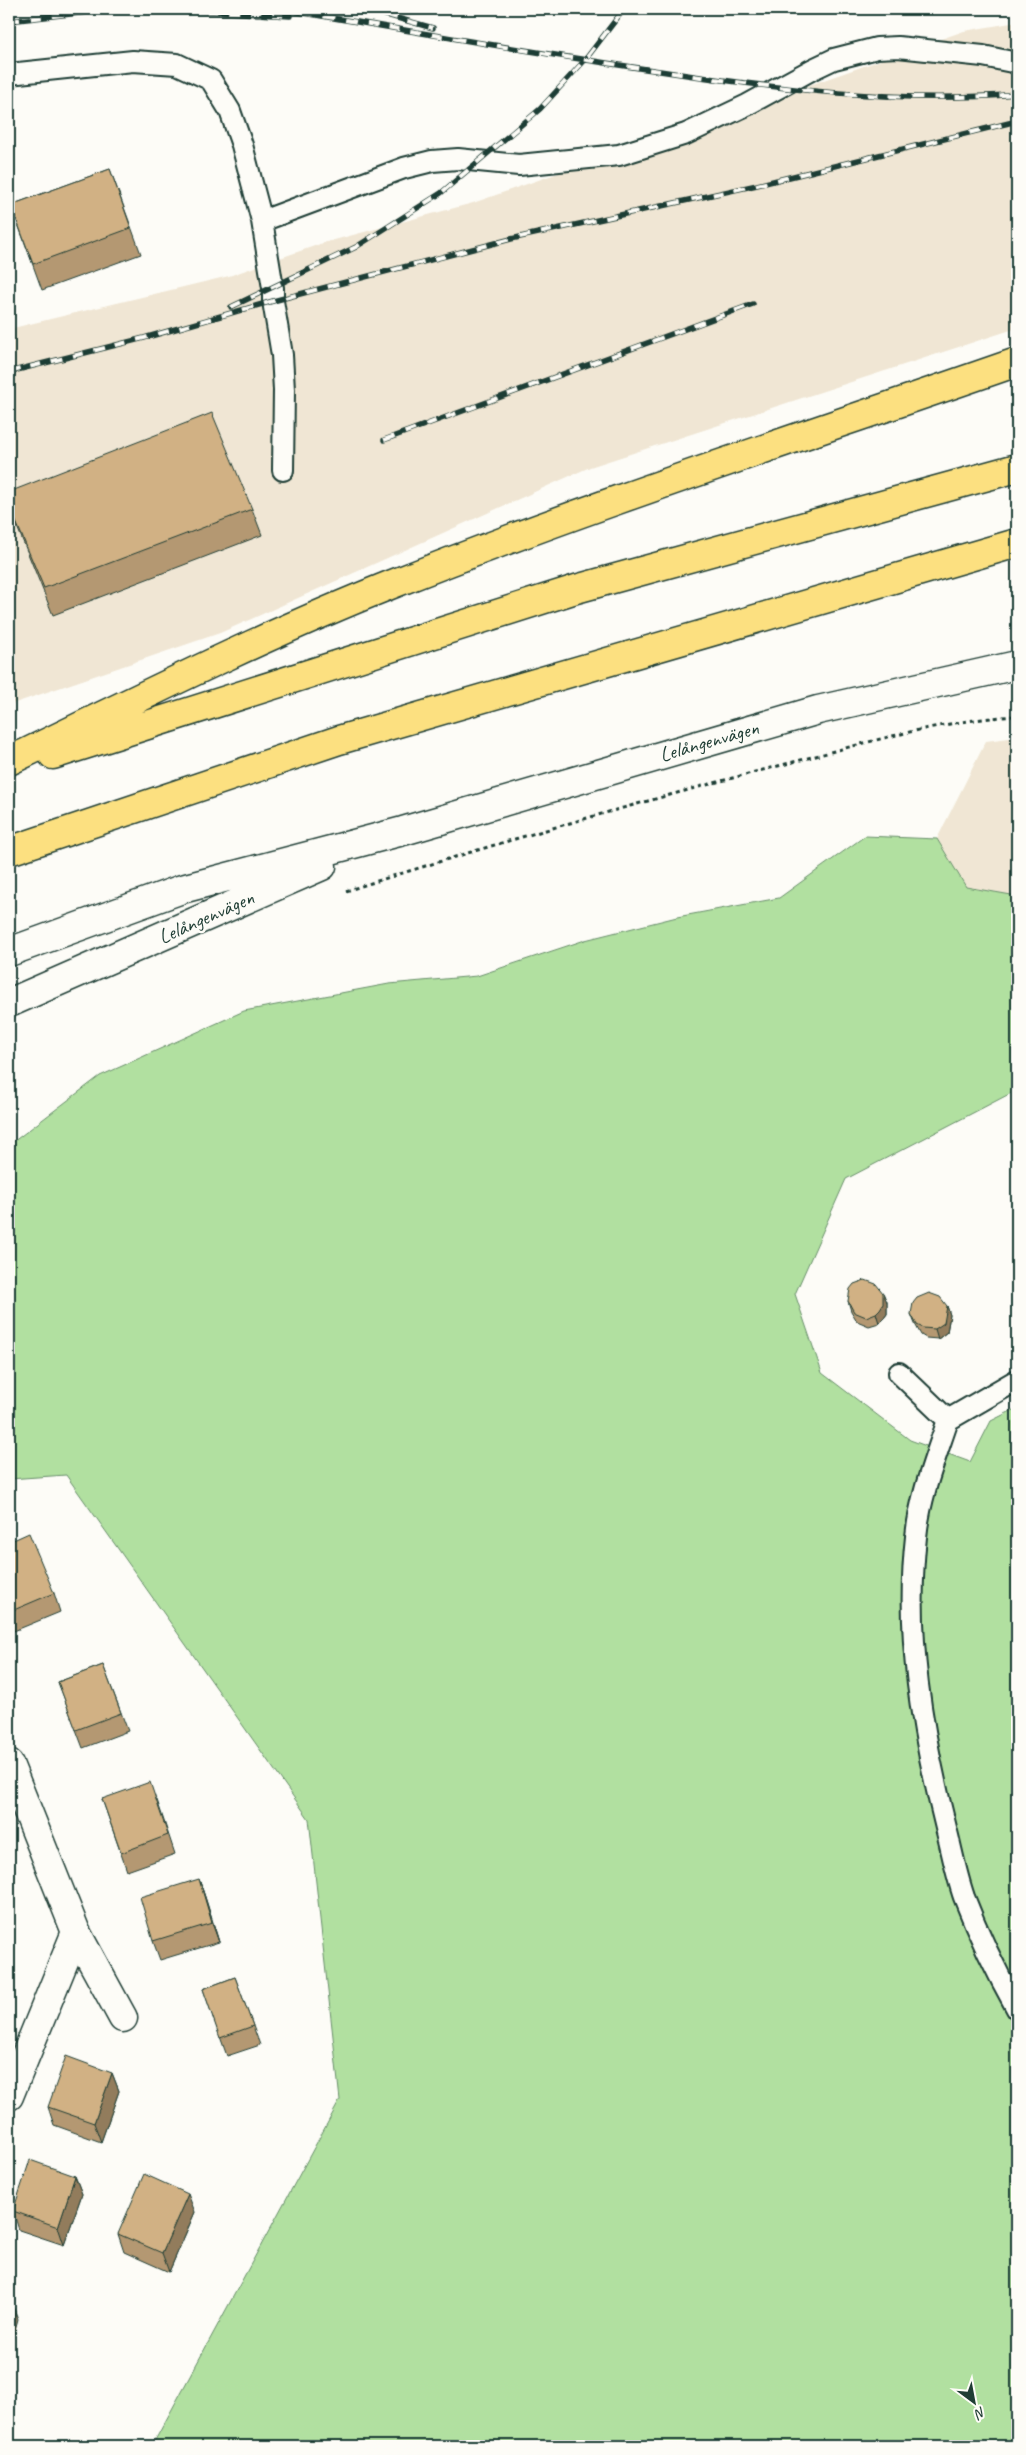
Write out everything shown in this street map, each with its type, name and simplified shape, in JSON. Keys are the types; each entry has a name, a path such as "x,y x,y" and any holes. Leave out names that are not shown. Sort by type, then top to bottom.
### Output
{"highway":[{"path":"9,761 196,671 388,586 591,509 1017,362"},
{"path":"9,770 576,589 1017,468"},
{"path":"9,851 339,740 1017,543"}],"street":[{"name":"Lelångenvägen","path":"9,952 182,889 403,831 818,710 1017,665"},
{"name":"Lelångenvägen","path":"9,1003 403,831"},
{"path":"9,1764 76,1932 123,2018"},
{"path":"9,2096 76,1932"}],"lane":[{"path":"262,221 404,168 432,161 458,159 519,165 620,155 686,134 747,105 834,59 877,48 898,47 983,56 1017,63"},
{"path":"9,74 133,61 177,64 211,80 230,111 242,145 262,221 282,355 284,390 283,470"},
{"path":"899,1373 948,1420"},
{"path":"1017,1380 948,1420 922,1498 916,1536 913,1580 914,1659 936,1788 956,1871 989,1956 1017,2009"}],"path":[{"path":"342,892 570,823 746,774 926,729 1017,716"}],"shaded area":[{"path":"1017,22 1017,328 590,467 220,633 9,705 9,329 229,276 323,243 473,203 964,31"},
{"path":"1017,737 1017,896 966,887 937,839 986,741"}],"green space":[{"path":"865,836 937,839 966,887 1017,896 1017,1090 846,1179 795,1294 822,1373 910,1440 970,1462 991,1421 1017,1408 1017,2446 152,2446 340,2100 309,1819 66,1475 9,1479 9,1145 100,1076 244,1011 389,984 477,976 585,940 677,917 779,898"}],"building":[{"path":"110,169 131,228 33,264 11,205"},
{"path":"212,413 252,509 44,588 9,505 9,492"},
{"path":"865,1280 876,1284 883,1293 883,1304 880,1309 866,1317 854,1312 848,1301 850,1289 854,1284"},
{"path":"929,1293 940,1297 947,1306 944,1323 935,1329 923,1328 917,1325 911,1314 913,1303 917,1298"},
{"path":"29,1533 54,1593 9,1612 9,1542"},
{"path":"103,1665 121,1713 76,1730 58,1682"},
{"path":"150,1782 168,1835 121,1853 102,1799"},
{"path":"199,1879 212,1923 153,1941 140,1897"},
{"path":"235,1977 253,2026 220,2038 203,1989"},
{"path":"66,2056 112,2073 94,2123 48,2107"},
{"path":"30,2160 75,2176 58,2227 13,2211"},
{"path":"144,2174 188,2194 162,2253 118,2234"}],"railway":[{"path":"9,21 106,10 178,9 290,16"},
{"path":"280,9 565,57 749,84 883,96 972,97 1017,94"},
{"path":"365,9 433,28"},
{"path":"231,307 356,247 441,193 540,109 585,60 624,9"},
{"path":"9,372 144,338 273,301 511,239 757,185 1017,121"},
{"path":"384,440 753,304"}]}
